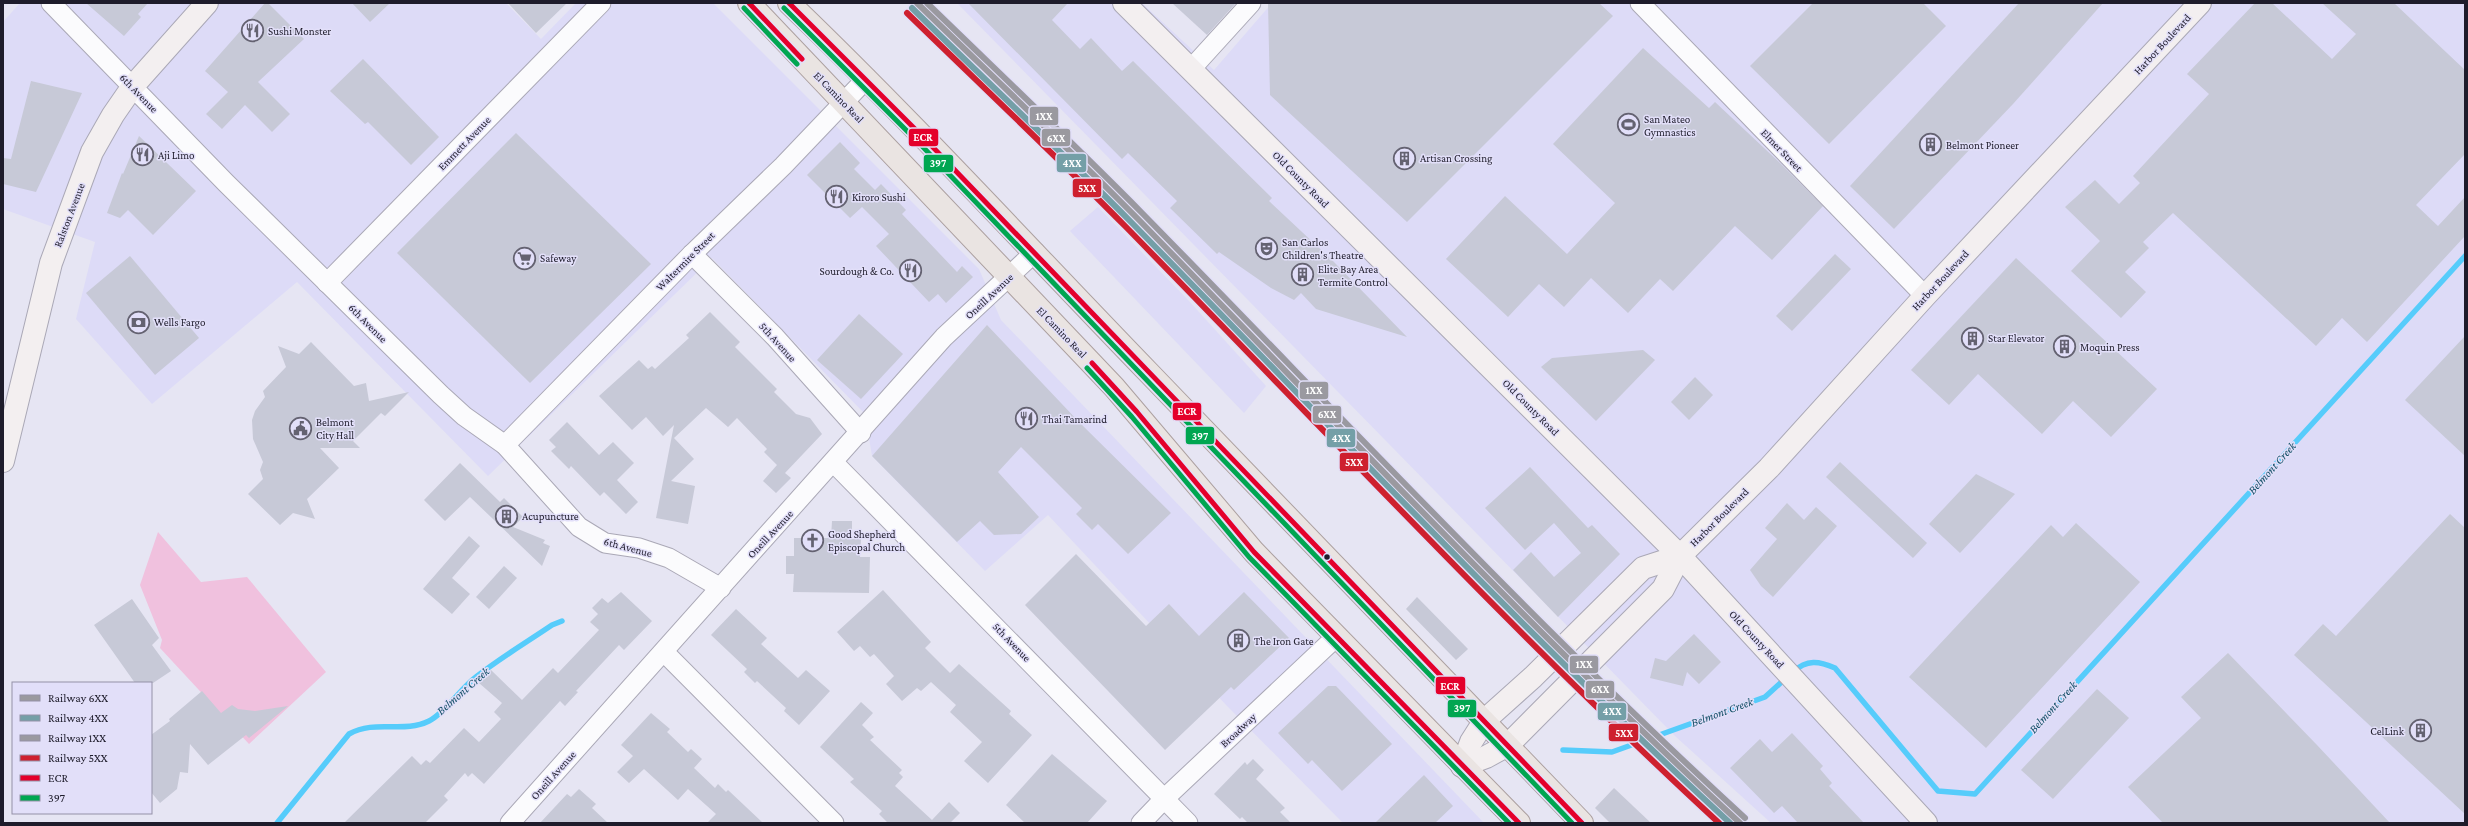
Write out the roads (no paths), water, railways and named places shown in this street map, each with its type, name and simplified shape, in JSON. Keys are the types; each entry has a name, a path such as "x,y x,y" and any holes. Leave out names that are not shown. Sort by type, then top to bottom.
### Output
{"main road":[{"name":"Ralston Avenue","path":"3,461 51,263 92,152 112,115 133,86 207,3"},
{"name":"El Camino Real","path":"749,3 1114,387 1238,533 1336,637 1519,823"},
{"path":"789,3 867,78 1035,252 1147,371 1485,720 1582,823"},
{"name":"Old County Road","path":"1124,3 1680,556 1926,823"},
{"name":"Harbor Boulevard","path":"1462,766 1486,757 1508,745 1663,589 1680,556 1769,468 1925,296 2200,3"},
{"name":"Harbor Boulevard","path":"1462,766 1471,742 1485,720 1533,676 1643,568 1680,556"}],"street":[{"name":"6th Avenue","path":"51,3 133,86 226,184 441,395 464,416 505,445 579,527 605,543 639,548 669,558 721,588"},
{"name":"Emmett Avenue","path":"327,282 601,3"},
{"path":"1191,69 1251,3"},
{"name":"Elmer Street","path":"1640,3 1925,296"},
{"name":"Waltermire Street","path":"505,445 692,254 783,166 867,78"},
{"name":"Oneill Avenue","path":"510,823 834,463 944,337 1010,278 1035,252"},
{"name":"5th Avenue","path":"692,254 771,333 860,433"},
{"name":"5th Avenue","path":"834,463 1188,823"},
{"name":"Broadway","path":"1142,823 1165,798 1336,637"},
{"path":"664,652 834,823"}],"waterway":[{"name":"Belmont Creek","path":"1793,672 1803,665 1813,662 1835,668 1938,791 1975,794 2465,256"},
{"name":"Belmont Creek","path":"277,823 349,734 369,727 399,727 419,725 429,721 441,712 470,682 485,670 552,625 562,621"},
{"name":"Belmont Creek","path":"1563,750 1612,752 1765,697 1787,677"}],"rail line":[{"name":"6XX","path":"917,3 1138,219 1510,601 1662,750 1740,823"},
{"name":"1XX","path":"927,3 1143,214 1440,520 1590,671 1745,818"},
{"name":"4XX","path":"912,8 1132,223 1427,527 1577,677 1730,823"},
{"name":"5XX","path":"907,13 1126,227 1419,529 1567,678 1719,823"}],"place":[{"name":"Sushi Monster","path":"252,31"},
{"name":"San Mateo Gymnastics","path":"1629,125"},
{"name":"Belmont Pioneer","path":"1931,145"},
{"name":"Aji Limo","path":"143,155"},
{"name":"Artisan Crossing","path":"1405,158"},
{"name":"Kiroro Sushi","path":"836,197"},
{"name":"San Carlos Children's Theatre","path":"1267,248"},
{"name":"Safeway","path":"524,258"},
{"name":"Sourdough & Co.","path":"910,271"},
{"name":"Elite Bay Area Termite Control","path":"1303,275"},
{"name":"Wells Fargo","path":"139,322"},
{"name":"Star Elevator","path":"1973,338"},
{"name":"Moquin Press","path":"2064,347"},
{"name":"Thai Tamarind","path":"1026,419"},
{"name":"Belmont City Hall","path":"301,428"},
{"name":"Acupuncture","path":"506,516"},
{"name":"Good Shepherd Episcopal Church","path":"813,540"},
{"name":"The Iron Gate","path":"1239,641"},
{"name":"CelLink","path":"2420,731"}]}
